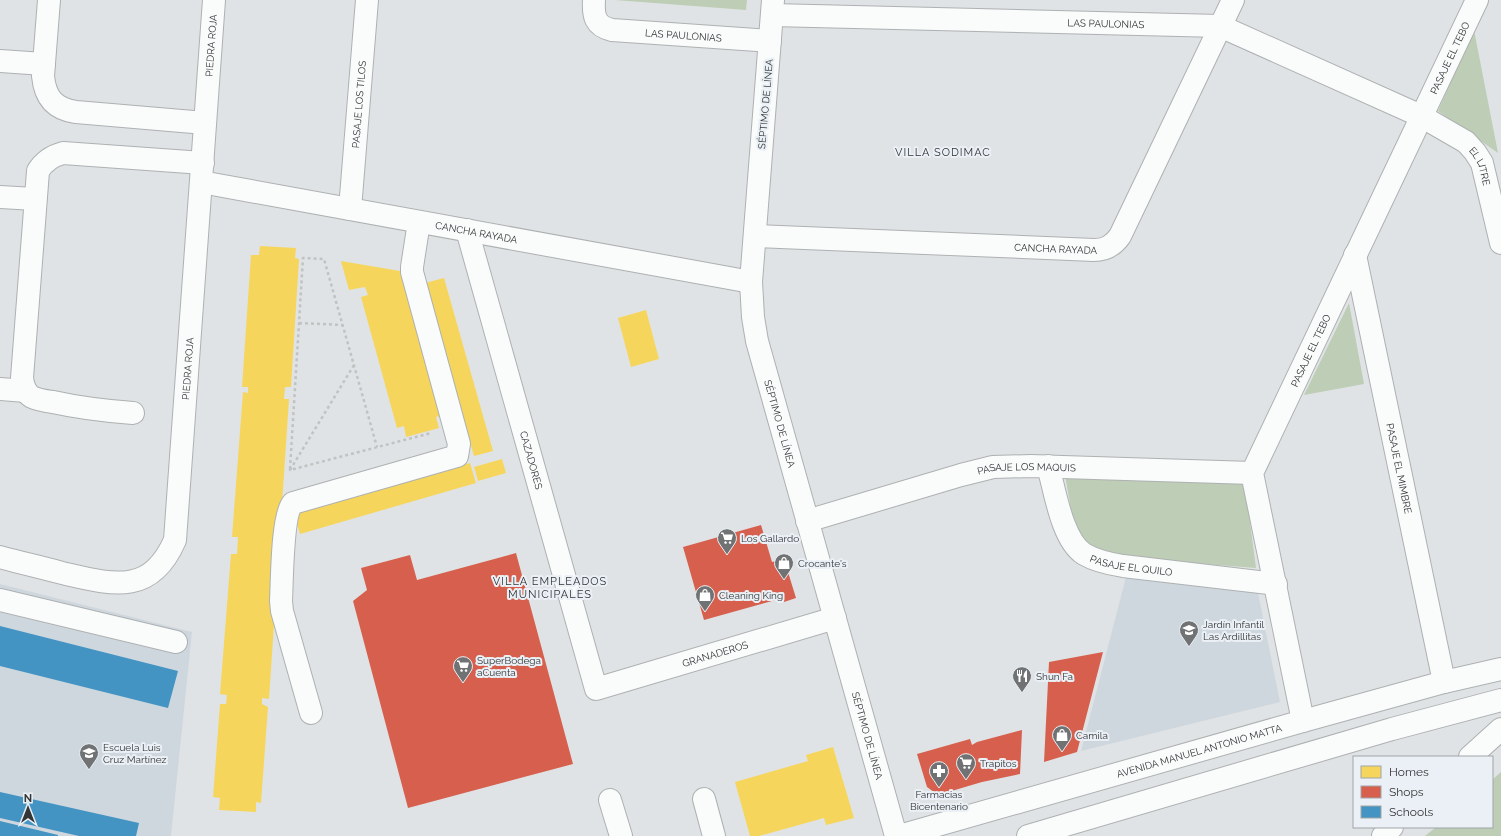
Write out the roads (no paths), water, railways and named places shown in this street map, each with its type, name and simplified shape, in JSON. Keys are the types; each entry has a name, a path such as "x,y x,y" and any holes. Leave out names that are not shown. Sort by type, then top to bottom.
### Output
{"street":[{"path":"49,0 43,76 47,94 56,104 67,111 206,123"},
{"name":"PIEDRA ROJA","path":"0,558 99,582 123,583 147,576 163,562 175,540 214,0"},
{"name":"PASAJE LOS TILOS","path":"350,209 367,0"},
{"name":"LAS PAULONIAS","path":"594,0 594,16 598,23 605,28 612,30 770,41"},
{"name":"CANCHA RAYADA","path":"755,236 1094,250 1101,250 1108,247 1115,243 1120,236 1233,0"},
{"name":"PASAJE EL TEBO","path":"1252,473 1477,0"},
{"name":"LAS PAULONIAS","path":"773,8 1220,26 1421,116"},
{"name":"SÉPTIMO DE LÍNEA","path":"773,8 751,282 753,317 757,341 897,836"},
{"path":"0,61 44,64"},
{"name":"EL LITRE","path":"1421,116 1466,142 1476,152 1482,163 1486,176 1501,243"},
{"name":"CANCHA RAYADA","path":"35,199 38,171 42,164 63,153 202,172 350,209 751,282"},
{"path":"0,197 35,199 22,378 26,391 39,399 78,407 133,413"},
{"path":"311,713 282,611 281,601 285,537 288,512 291,505 293,503 457,456 459,450 459,444 412,272 419,222"},
{"name":"CAZADORES","path":"467,230 596,689"},
{"name":"PASAJE EL MIMBRE","path":"1355,256 1444,682"},
{"path":"0,390 26,391"},
{"name":"PASAJE LOS MAQUIS","path":"807,521 977,470 1012,466 1252,473"},
{"name":"PASAJE EL QUILO","path":"1048,466 1066,532 1076,547 1084,554 1098,561 1123,566 1276,584"},
{"path":"1252,473 1304,721"},
{"path":"0,600 176,642"},
{"name":"GRANADEROS","path":"596,689 835,618"},
{"name":"AVENIDA MANUEL ANTONIO MATTA","path":"897,836 1444,682 1501,669"},
{"path":"1028,836 1392,729 1501,700"},
{"path":"1471,756 1501,729"},
{"path":"704,799 714,836"},
{"path":"610,800 621,836"},
{"path":"1383,836 1391,828"}],"place":[{"name":"Los Gallardo","path":"727,555"},
{"name":"Crocante's","path":"784,580"},
{"name":"Cleaning King","path":"705,612"},
{"name":"Jardín Infantil Las Ardillitas","path":"1189,647"},
{"name":"SuperBodega aCuenta","path":"463,683"},
{"name":"Shun Fa","path":"1022,693"},
{"name":"Camila","path":"1062,752"},
{"name":"Escuela Luis Cruz Martínez","path":"89,770"},
{"name":"Trapitos","path":"966,780"},
{"name":"Farmacias Bicentenario","path":"939,788"}],"district":[{"name":"VILLA SODIMAC","path":"943,152"},
{"name":"VILLA EMPLEADOS MUNICIPALES","path":"550,587"}]}
